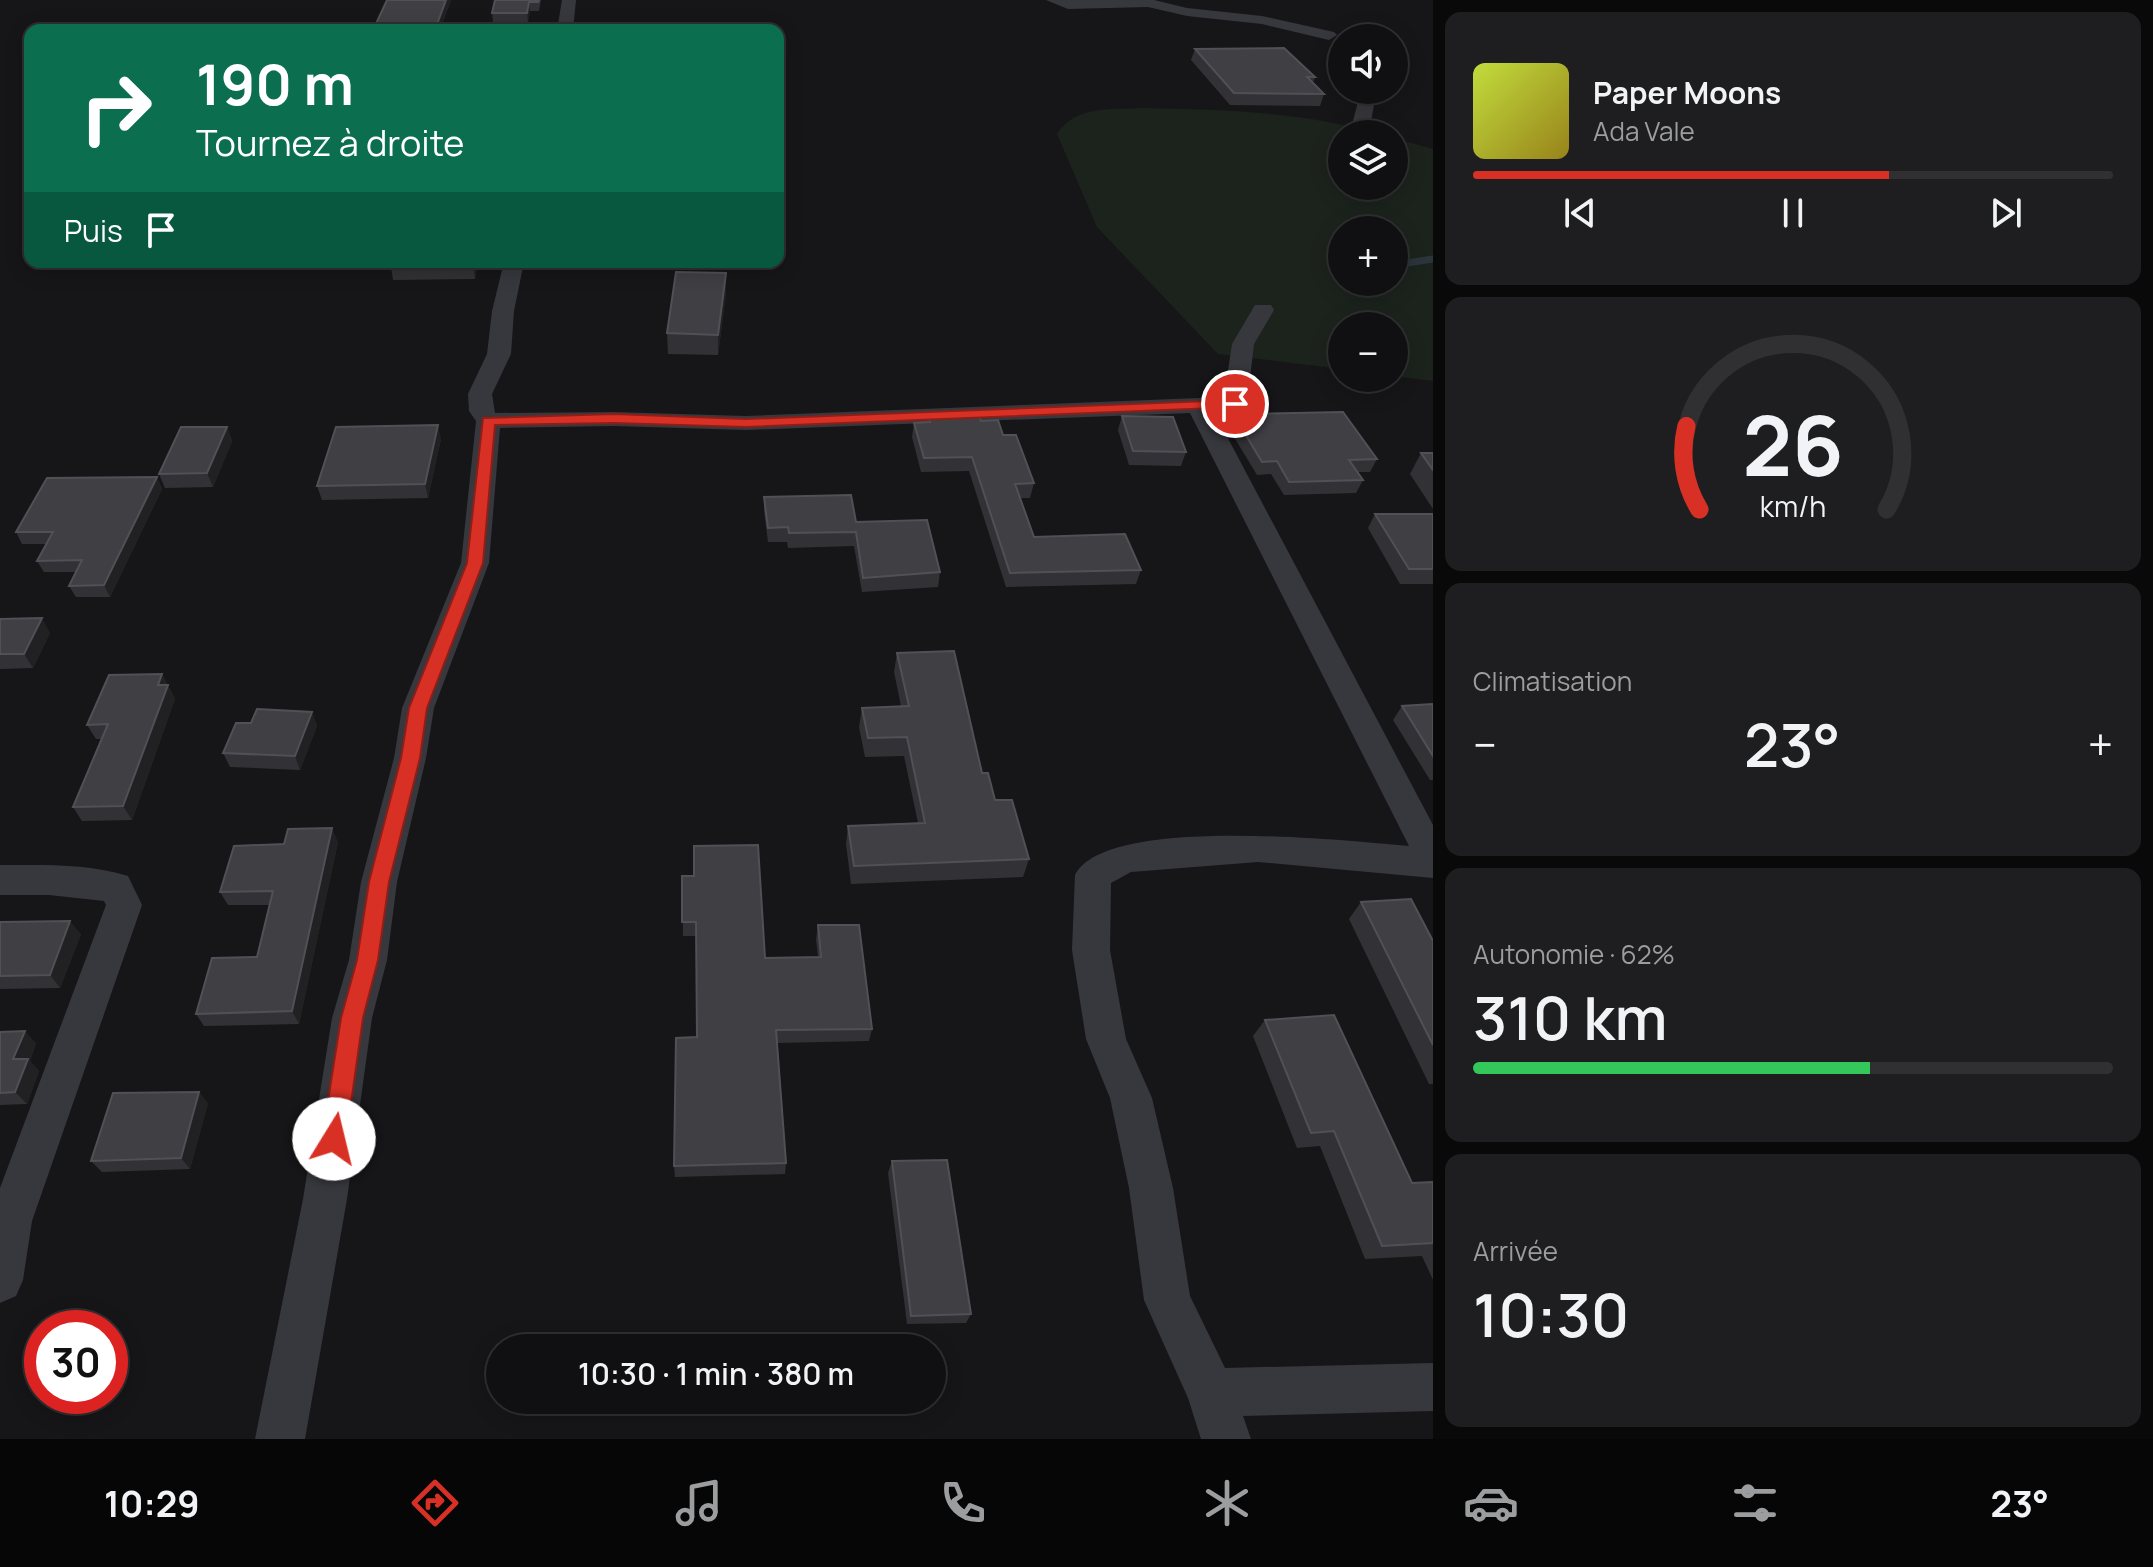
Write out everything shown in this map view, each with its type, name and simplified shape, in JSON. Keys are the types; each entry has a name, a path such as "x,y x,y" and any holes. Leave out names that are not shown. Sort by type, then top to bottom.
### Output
{"street":[{"path":"566,24 569,0"},
{"path":"1053,0 1068,5 1148,3 1187,12 1262,20 1328,35"},
{"path":"1300,9 1328,34"},
{"path":"280,1439 325,1199 352,1018 368,960 379,882 410,758 418,708 475,563 488,421 481,411 480,394 499,354 503,311 513,268"},
{"path":"488,421 614,419 746,423 1235,404 1243,344 1263,310"},
{"path":"1199,406 1288,573 1433,861"},
{"path":"1226,1439 1211,1393 1167,1300 1151,1188 1131,1098 1106,1039 1091,950 1093,875 1126,858 1258,848 1433,861"},
{"path":"0,880 49,880 115,887 124,905 10,1221 0,1280"},
{"path":"1211,1393 1433,1387"}],"shaded area":[{"path":"1106,109 1262,113 1328,122 1328,200 1408,200 1408,142 1433,149 1433,381 1408,378 1408,312 1328,312 1328,367 1218,354 1097,227 1057,134 1074,118"}],"building":[{"path":"387,0 446,0 437,24 376,24"},
{"path":"495,0 539,0 529,2 527,13 492,13"},
{"path":"1284,48 1315,77 1307,77 1324,94 1234,93 1195,49"},
{"path":"676,272 726,273 718,335 667,333"},
{"path":"1343,412 1377,459 1349,460 1363,480 1289,482 1277,461 1262,462 1236,419 1251,418 1248,414"},
{"path":"979,416 981,421 998,420 1003,435 1016,435 1034,483 1015,484 1034,537 1125,534 1141,570 1010,573 972,457 924,458 914,423 930,422 929,417"},
{"path":"1122,416 1173,417 1186,452 1133,451"},
{"path":"438,425 425,484 317,486 336,427"},
{"path":"181,427 227,427 207,473 159,474"},
{"path":"1421,453 1433,453 1433,470"},
{"path":"157,477 104,585 69,586 82,560 37,561 53,532 16,532 47,478"},
{"path":"851,495 856,522 927,520 940,572 863,578 856,532 789,533 788,527 768,528 764,497"},
{"path":"1375,514 1433,514 1433,569 1409,569"},
{"path":"42,618 24,654 0,654 0,619"},
{"path":"954,651 982,773 988,773 995,800 1012,800 1029,859 854,866 848,826 925,823 907,737 868,738 862,708 909,706 897,653"},
{"path":"162,674 158,685 168,685 123,806 73,807 108,724 87,725 109,675"},
{"path":"1433,704 1433,756 1402,706"},
{"path":"257,709 312,712 295,756 223,753 236,723 251,723"},
{"path":"332,828 292,1011 196,1014 212,958 257,957 273,891 220,892 234,846 284,844 288,829"},
{"path":"758,845 765,958 821,957 818,925 859,925 872,1029 776,1030 786,1163 674,1166 676,1038 697,1037 696,922 682,922 682,876 694,876 694,846"},
{"path":"1411,899 1433,941 1433,1045 1361,902"},
{"path":"70,921 50,975 0,976 0,922"},
{"path":"1334,1015 1412,1183 1433,1182 1433,1243 1382,1246 1334,1131 1311,1133 1265,1020"},
{"path":"25,1031 13,1059 28,1059 15,1092 0,1093 0,1032"},
{"path":"199,1092 181,1158 91,1161 113,1093"},
{"path":"947,1160 971,1314 911,1316 892,1161"}],"waterway":[{"path":"1408,263 1433,259"}],"route":[{"path":"334,1139 352,1018 368,960 379,882 410,758 418,708 426,680 475,563 488,421 614,419 746,423 1235,404"}]}
